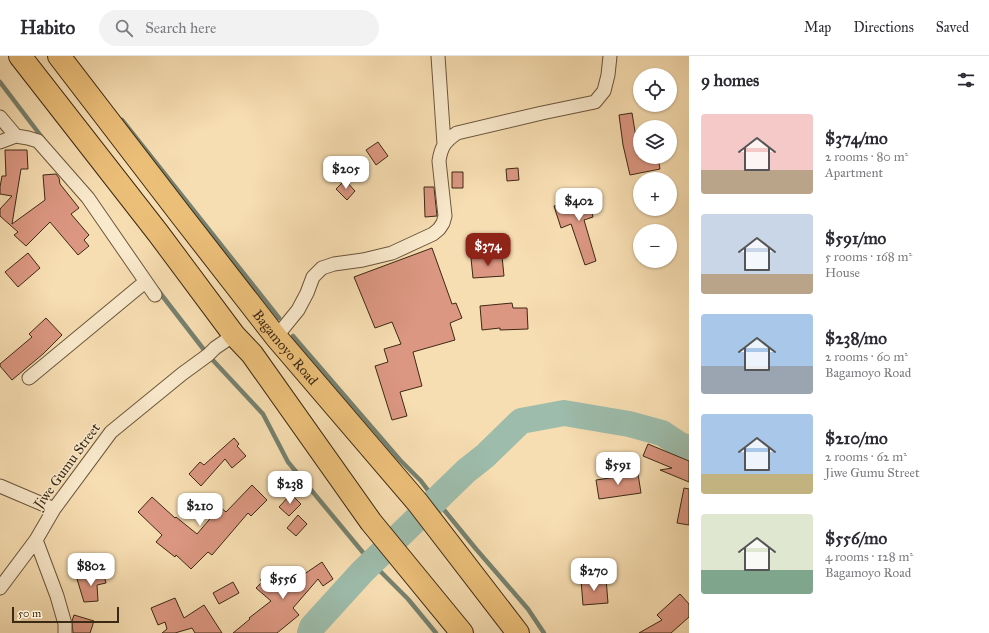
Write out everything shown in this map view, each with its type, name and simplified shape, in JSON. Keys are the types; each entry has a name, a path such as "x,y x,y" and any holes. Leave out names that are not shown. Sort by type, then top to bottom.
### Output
{"highway":[{"path":"20,56 158,233 234,335 252,354 371,522 462,633"},
{"name":"Bagamoyo Road","path":"60,56 276,337 410,494 518,633"}],"street":[{"path":"438,56 444,144"},
{"path":"276,337 298,310 308,293 314,277 322,268 334,264 363,260 392,253 433,234 439,229 445,216 439,161 440,152 444,144 450,138 457,133 595,102 604,91 608,75 610,56"},
{"path":"0,117 16,136"},
{"path":"0,142 16,136 38,141 88,198 154,295"},
{"path":"29,378 145,282"},
{"name":"Jiwe Gumu Street","path":"0,588 36,540 54,509 110,432 215,348 234,335"},
{"path":"0,486 54,509"},
{"path":"36,540 57,596 65,624 64,633"}],"building":[{"path":"632,113 633,164 659,164 660,169 645,172 633,172 633,174 630,175 623,145 619,115"},
{"path":"378,142 388,156 376,165 366,150"},
{"path":"5,150 27,150 28,169 21,169 12,224 45,200 43,175 56,174 59,178 60,184 79,208 71,214 89,235 84,240 89,246 78,255 50,222 26,246 14,235 18,232 0,216 0,209 12,196 0,194 2,176 6,176"},
{"path":"518,168 519,180 507,181 506,169"},
{"path":"452,172 463,172 463,188 452,188"},
{"path":"345,180 355,191 347,200 336,189"},
{"path":"424,187 434,187 437,216 425,217"},
{"path":"594,193 599,207 591,209 593,217 584,220 596,261 585,265 571,224 561,228 554,206"},
{"path":"432,248 452,304 456,303 462,318 450,323 455,340 413,352 422,386 400,392 407,416 392,420 375,366 388,362 384,349 401,344 392,322 375,328 354,277"},
{"path":"28,253 40,268 18,287 5,272"},
{"path":"502,256 504,276 473,278 471,258"},
{"path":"512,303 513,308 527,308 528,329 500,330 500,328 482,330 480,306"},
{"path":"46,318 62,335 43,354 12,380 0,364 32,337 29,334"},
{"path":"234,438 239,444 237,446 246,456 232,468 225,459 201,486 189,474 200,462 204,465"},
{"path":"648,444 689,461 689,482 660,470 672,468 643,456"},
{"path":"638,474 641,493 599,499 596,480"},
{"path":"252,485 267,500 251,516 248,513 212,555 208,552 191,569 176,555 175,557 156,542 162,535 138,512 152,497 175,518 176,517 197,534 220,507 226,512"},
{"path":"684,488 689,489 689,525 677,523"},
{"path":"291,494 301,504 289,516 279,507"},
{"path":"298,515 307,524 296,536 287,528"},
{"path":"322,562 333,579 323,586 318,579 293,608 299,615 277,633 233,633 271,601 256,588 262,582 260,580 267,572 281,583 290,573 297,579"},
{"path":"103,572 106,583 97,585 98,601 84,602 77,579"},
{"path":"606,578 608,603 583,605 581,580"},
{"path":"233,582 239,593 219,604 213,593"},
{"path":"680,594 689,604 689,617 671,633 639,633 662,620 657,615"},
{"path":"175,598 184,618 204,605 222,633 195,633 192,628 175,633 162,633 167,629 165,622 158,625 151,608"},
{"path":"74,615 94,621 90,633 73,633 72,621"}],"waterway":[{"path":"0,82 44,140"},
{"path":"122,120 279,318"},
{"path":"157,289 208,355 263,414 288,462 370,561 408,599 436,633"},
{"path":"293,336 400,460 421,481 476,549 528,609 544,633"},
{"path":"310,633 312,627 362,572 466,471 485,456 521,421 564,413 629,424 662,433 680,445 689,448"}]}
